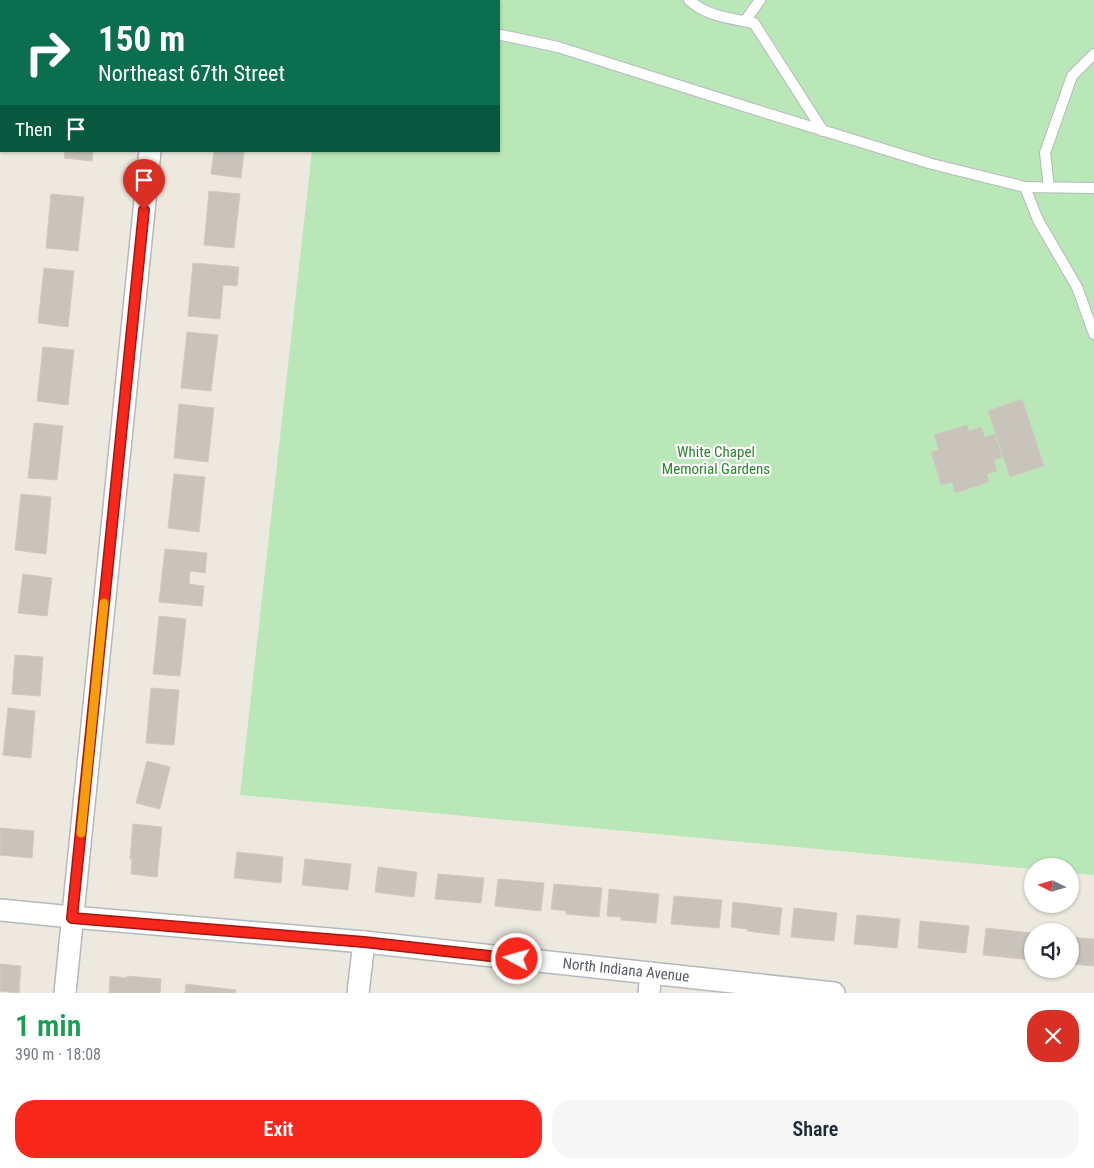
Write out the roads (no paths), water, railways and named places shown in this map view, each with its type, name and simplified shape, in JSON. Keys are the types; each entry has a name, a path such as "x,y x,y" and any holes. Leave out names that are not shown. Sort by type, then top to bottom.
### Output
{"street":[{"path":"65,993 150,152"},
{"name":"North Indiana Avenue","path":"0,910 72,918 364,942 650,983 834,993"},
{"path":"358,993 364,942"}],"lane":[{"path":"689,0 710,14 754,23 824,131"},
{"path":"745,22 760,0"},
{"path":"501,35 558,47 932,164 1025,187 1094,188"},
{"path":"1049,187 1045,153 1072,76 1094,54"},
{"path":"1025,187 1038,220 1077,287 1094,334"}],"park label":[{"name":"White Chapel Memorial Gardens","path":"716,460"}]}
